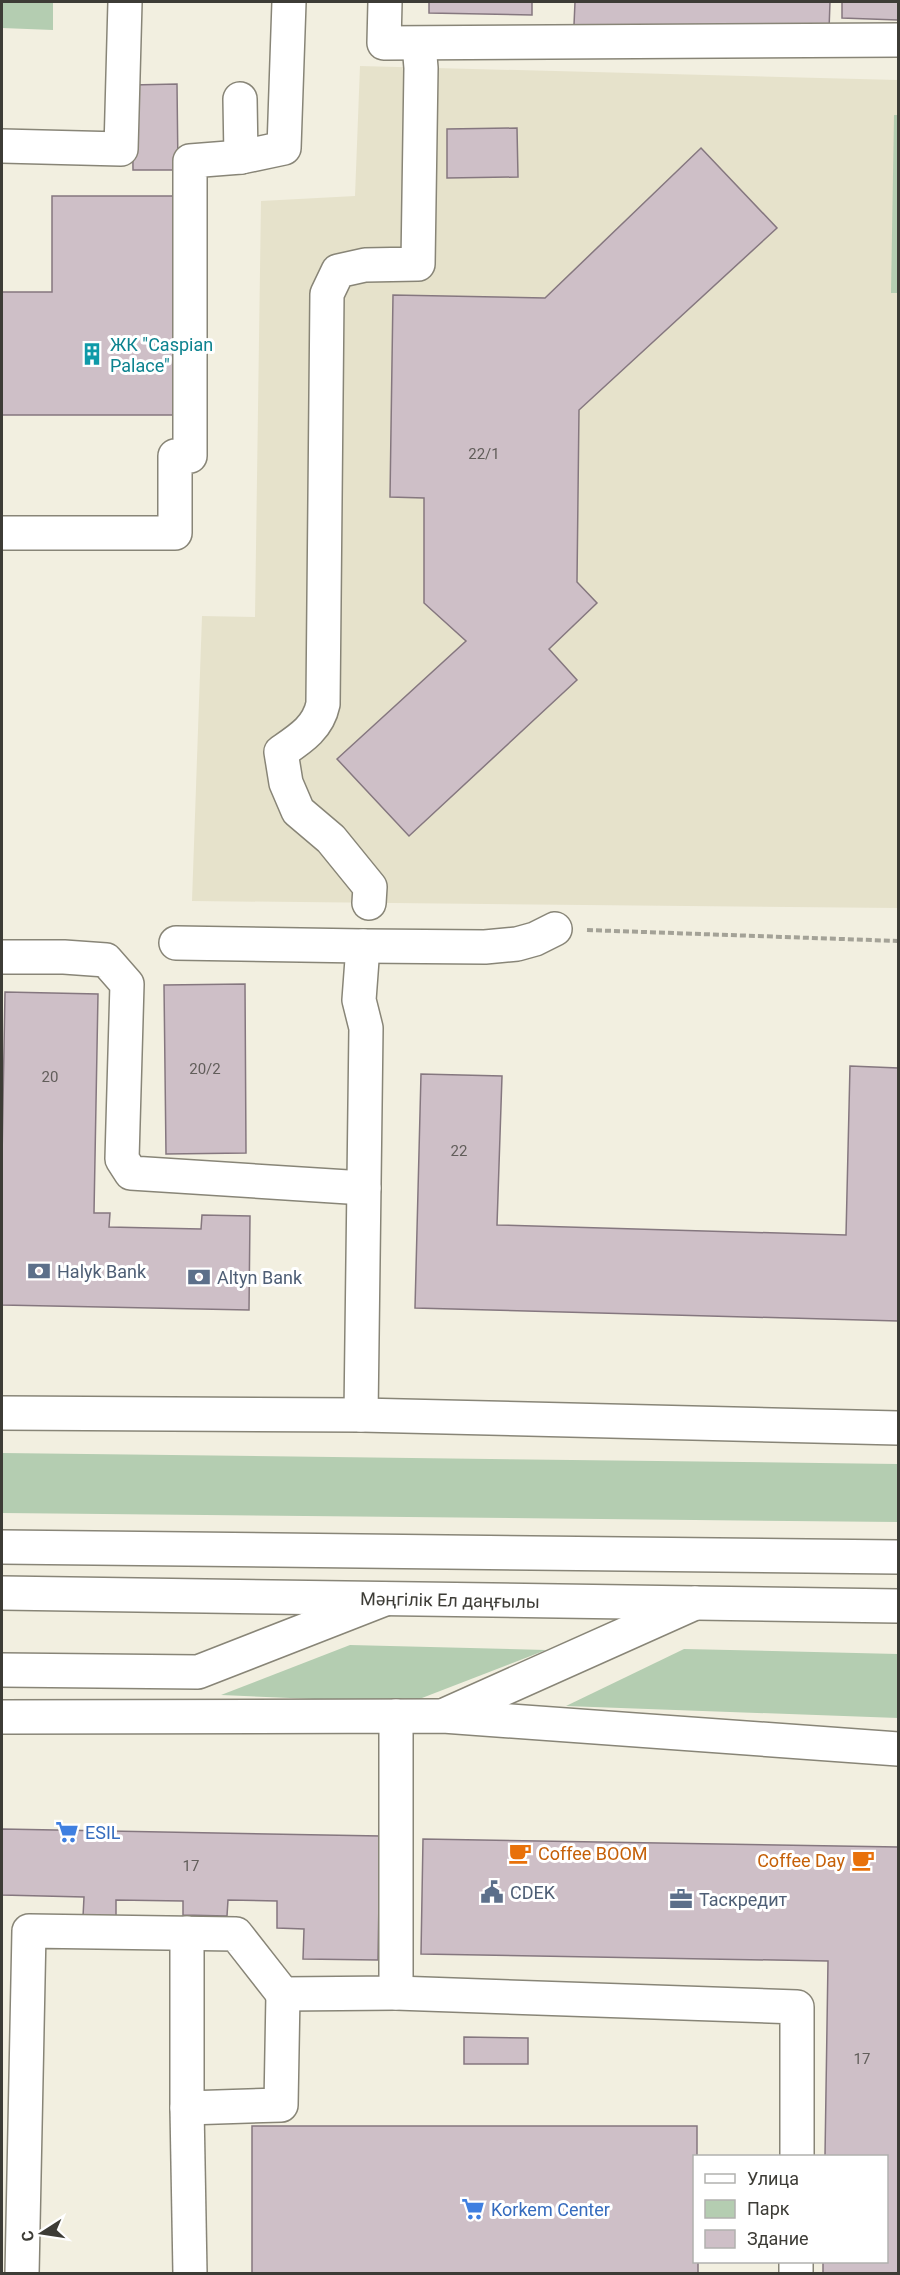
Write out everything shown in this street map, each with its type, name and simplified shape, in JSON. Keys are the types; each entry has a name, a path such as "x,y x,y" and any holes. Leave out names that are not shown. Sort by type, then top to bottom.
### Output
{"main road":[{"path":"2,146 121,149 125,2"},
{"path":"2,533 175,533 175,456 190,456 190,161 241,157 284,148 289,2"},
{"path":"385,2 384,43 898,40"},
{"path":"369,903 370,886 331,839 298,812 286,783 281,752 300,739 320,718 323,704 327,294 338,271 365,265 417,264 421,68 419,44"},
{"path":"240,99 241,157"},
{"path":"176,943 485,947 535,939 555,929"},
{"path":"361,1415 366,1028 359,1000 363,946"},
{"path":"2,957 106,960 127,984 122,1159 131,1173 364,1188"},
{"path":"2,1413 361,1415 898,1428"},
{"path":"2,1547 898,1557"},
{"name":"Мәңгілік Ел даңғылы","path":"2,1593 898,1606"},
{"path":"2,1670 198,1672 385,1599"},
{"path":"443,1716 694,1603"},
{"path":"396,1716 396,1993"},
{"path":"2,1717 443,1716 898,1749"},
{"path":"22,2274 29,1931 236,1934 283,1994 281,2105 187,2108"},
{"path":"187,1934 189,2274"},
{"path":"283,1994 396,1993 797,2007 796,2155"}],"path":[{"path":"555,929 898,941"}],"shaded area":[{"path":"360,66 898,80 898,908 192,901 202,616 255,617 261,201 355,196"}],"green space":[{"path":"2,2 53,2 53,30 2,28"},
{"path":"894,115 898,115 898,293 891,293"},
{"path":"2,1453 898,1464 898,1522 2,1513"},
{"path":"350,1645 546,1650 409,1703 221,1695"},
{"path":"684,1649 898,1654 898,1718 566,1706"}],"building":[{"path":"429,2 532,2 532,15 429,13"},
{"path":"575,2 830,2 829,30 574,25"},
{"path":"842,2 898,2 898,20 842,18"},
{"path":"177,84 178,170 133,170 132,85"},
{"path":"517,128 518,177 447,178 447,129"},
{"path":"701,148 777,228 579,410 577,582 597,603 549,649 577,680 409,836 337,759 466,641 424,603 424,498 390,497 393,295 545,298"},
{"name":"ЖК \"Caspian Palace\"","path":"52,196 183,196 183,415 2,415 2,292 52,292"},
{"path":"245,984 246,1153 166,1154 164,985"},
{"path":"5,992 98,994 94,1213 110,1213 109,1227 201,1229 202,1215 250,1216 249,1310 2,1305"},
{"path":"850,1066 898,1068 898,1321 415,1308 421,1074 502,1076 497,1225 846,1235"},
{"path":"2,1829 380,1836 378,1960 303,1959 304,1929 277,1928 277,1901 228,1900 227,1916 183,1915 183,1901 116,1900 116,1917 83,1917 84,1897 2,1895"},
{"path":"423,1839 898,1847 898,2274 823,2274 823,2263 888,2263 888,2155 825,2155 828,1961 421,1954"},
{"path":"464,2037 528,2038 528,2064 464,2064"},
{"name":"Korkem Center","path":"252,2126 697,2126 697,2155 693,2155 693,2263 698,2263 698,2274 252,2274"}],"place":[{"name":"ЖК \"Caspian Palace\"","path":"92,354"},
{"name":"Halyk Bank","path":"39,1271"},
{"name":"Altyn Bank","path":"199,1277"},
{"name":"ESIL","path":"67,1832"},
{"name":"Coffee BOOM","path":"520,1853"},
{"name":"Coffee Day","path":"863,1860"},
{"name":"CDEK","path":"492,1892"},
{"name":"Таскредит","path":"681,1899"},
{"name":"Korkem Center","path":"473,2209"}]}
